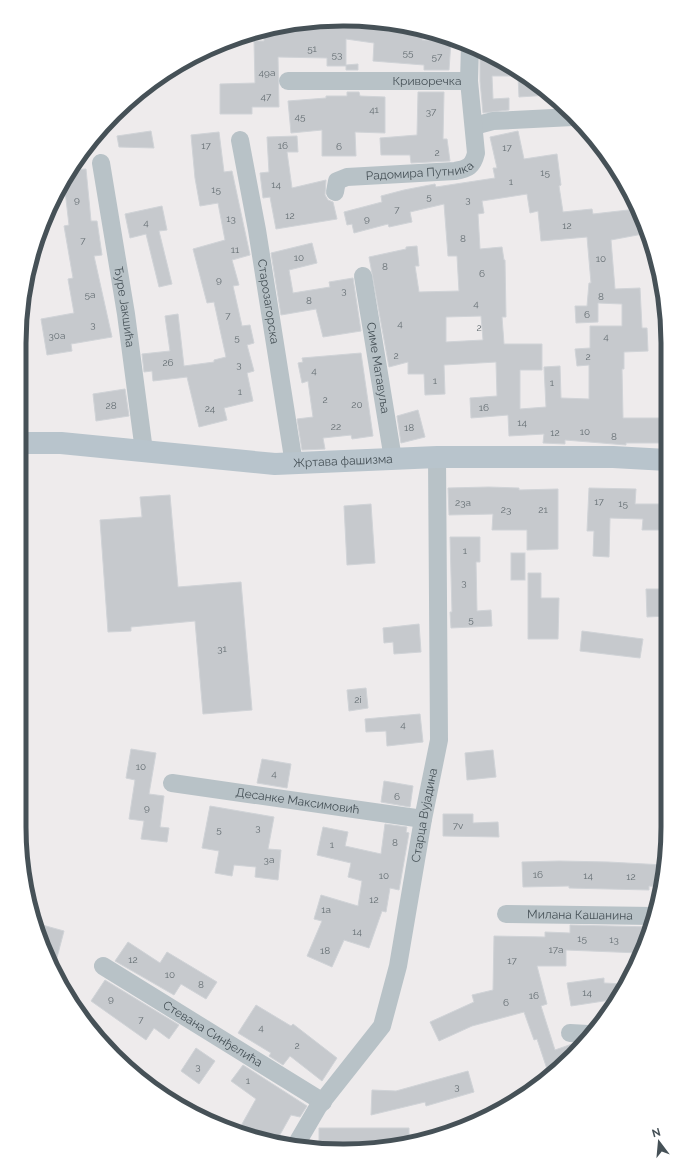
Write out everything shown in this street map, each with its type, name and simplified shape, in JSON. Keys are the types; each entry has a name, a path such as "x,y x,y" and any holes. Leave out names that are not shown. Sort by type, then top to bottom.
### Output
{"street":[{"path":"469,81 470,52"},
{"name":"Криворечка","path":"288,81 469,81 474,126"},
{"path":"474,126 493,121 566,117"},
{"name":"Радомира Путника","path":"335,192 337,181 347,176 467,169 474,163 476,153 474,126"},
{"name":"Старозагорска","path":"240,140 257,230 294,464"},
{"name":"Ђуре Јакшића","path":"101,163 126,314 144,451"},
{"name":"Симе Матавуља","path":"363,276 393,459"},
{"name":"Жртава фашизма","path":"26,443 61,443 275,464 437,457 613,456 661,460"},
{"name":"Старца Вујадина","path":"299,1140 318,1108 382,1026 398,966 439,740 437,457"},
{"name":"Десанке Максимовић","path":"172,783 424,819"},
{"name":"Милана Кашанина","path":"506,914 648,916"},
{"name":"Стевана Синђелића","path":"103,966 323,1102"},
{"path":"570,1033 584,1034"}],"building":[{"path":"323,27 364,27 405,32 422,36 422,40 438,41 451,45 449,70 424,70 424,65 373,61 374,43 346,39 346,65 358,64 358,70 346,70 346,66 327,66 327,58 278,57 279,107 252,107 252,114 220,114 220,84 255,83 254,41 264,41 264,36 282,32"},
{"path":"480,57 513,76 492,76 493,99 509,98 509,110 483,113 480,81"},
{"path":"518,79 541,96 519,97"},
{"path":"347,92 359,92 360,96 385,97 385,133 355,132 356,156 322,156 322,130 291,133 288,101 326,98 326,96 347,96"},
{"path":"418,92 444,92 443,139 447,139 450,161 411,163 410,155 381,155 380,138 417,135"},
{"path":"151,131 154,148 119,147 117,136"},
{"path":"518,131 524,159 557,154 561,185 559,186 563,212 592,209 593,214 631,210 642,234 611,240 615,289 640,288 642,328 647,328 648,351 624,352 624,369 622,369 623,418 661,418 661,443 626,443 626,445 565,440 565,444 543,443 544,434 509,436 508,415 471,418 470,398 497,396 496,362 444,365 445,394 425,395 424,374 408,374 408,362 389,367 369,257 406,249 406,247 417,246 419,266 415,266 419,292 459,291 457,256 448,256 444,204 410,212 412,222 389,227 388,224 354,233 352,224 347,225 344,212 382,202 381,196 404,190 435,184 436,187 495,178 493,168 497,168 490,137","holes":["527,194 530,213 538,211 541,241 587,237 591,283 589,283 587,306 575,306 576,323 598,322 598,303 622,304 622,326 590,326 590,348 575,349 577,366 589,365 589,399 561,398 560,366 544,367 546,407 520,409 520,370 542,370 542,344 504,344 502,317 506,317 505,260 502,247 480,249 478,214 484,213 482,201","481,316 483,340 446,342 446,317"]},
{"path":"219,132 224,172 232,171 250,255 232,260 239,285 233,286 242,326 250,325 254,343 247,345 254,371 247,373 253,401 224,408 227,420 199,427 187,377 153,381 152,371 144,372 142,354 170,351 165,316 178,314 184,366 214,362 214,360 226,357 214,302 207,303 193,249 225,240 218,203 200,206 195,178 191,135"},
{"path":"297,136 298,152 287,152 292,188 326,180 325,195 328,200 333,202 337,219 276,229 270,197 263,198 260,173 269,172 267,137"},
{"path":"78,169 86,169 91,221 97,221 102,255 94,256 112,337 71,344 72,351 47,355 41,319 74,313 68,279 73,278 64,226 69,225 65,192"},
{"path":"162,206 167,230 159,231 172,284 159,287 146,234 130,238 125,214"},
{"path":"312,243 317,263 289,270 293,293 330,287 329,282 353,278 361,331 323,337 316,309 281,315 271,253"},
{"path":"361,353 373,436 352,439 351,435 323,438 325,449 302,450 297,419 313,417 308,381 302,383 298,363 303,362 302,358"},
{"path":"125,389 129,416 96,421 93,394"},
{"path":"418,410 425,437 401,443 397,416"},
{"path":"448,488 519,488 519,490 558,489 558,549 527,550 527,530 492,530 493,514 449,515"},
{"path":"589,488 636,489 635,504 661,504 661,530 642,530 643,519 610,518 609,557 593,556 594,531 587,531"},
{"path":"170,495 178,587 241,582 252,710 203,714 195,621 131,627 131,631 108,632 100,520 142,517 140,497"},
{"path":"371,504 375,563 347,565 344,506"},
{"path":"450,537 480,537 480,562 476,562 477,611 491,610 492,626 451,628"},
{"path":"511,553 525,553 525,580 511,580"},
{"path":"528,573 541,573 541,598 559,598 558,639 528,639"},
{"path":"646,589 661,589 661,616 647,617"},
{"path":"419,624 421,652 394,654 393,642 384,643 383,628"},
{"path":"582,631 643,639 640,658 580,651"},
{"path":"366,688 368,708 349,711 347,690"},
{"path":"420,714 423,742 387,746 386,731 366,732 365,719"},
{"path":"131,749 156,753 149,794 164,796 160,827 169,828 167,842 141,839 144,821 129,819 135,780 126,778"},
{"path":"493,750 496,777 467,780 465,753"},
{"path":"262,759 291,764 287,788 257,783"},
{"path":"384,781 413,786 410,807 381,802"},
{"path":"210,806 274,817 268,849 281,850 278,880 255,877 256,867 234,865 232,876 215,873 219,851 202,848"},
{"path":"443,814 473,814 473,823 498,822 499,837 443,836"},
{"path":"385,824 407,827 406,832 409,833 399,890 390,888 386,912 382,911 369,948 344,940 332,967 307,956 322,921 314,919 321,895 358,906 362,881 348,877 351,863 317,855 323,827 348,832 345,846 381,854"},
{"path":"559,861 658,865 655,887 649,886 649,890 569,888 569,886 523,887 522,862"},
{"path":"42,925 64,931 56,961"},
{"path":"570,925 645,927 635,953 566,950 566,966 537,966 547,1004 541,1006 555,1050 575,1044 553,1065 547,1070 537,1039 534,1040 524,1012 472,1026 439,1041 430,1022 474,1002 472,995 493,990 494,936 545,937 545,932 570,933"},
{"path":"128,942 160,963 167,952 217,982 206,999 181,984 174,995 115,961"},
{"path":"604,978 604,983 619,984 609,1000 571,1006 567,983"},
{"path":"105,980 179,1025 169,1039 154,1028 146,1040 91,1001"},
{"path":"256,1005 291,1026 293,1024 337,1058 322,1081 290,1056 283,1065 269,1056 271,1053 238,1033"},
{"path":"196,1048 215,1061 199,1084 181,1071"},
{"path":"243,1065 307,1106 300,1117 291,1115 279,1137 241,1127 256,1099 231,1081"},
{"path":"468,1071 474,1092 426,1106 425,1102 371,1115 372,1090 396,1091"},
{"path":"319,1128 409,1128 409,1137 405,1138 364,1143 319,1143"}]}
